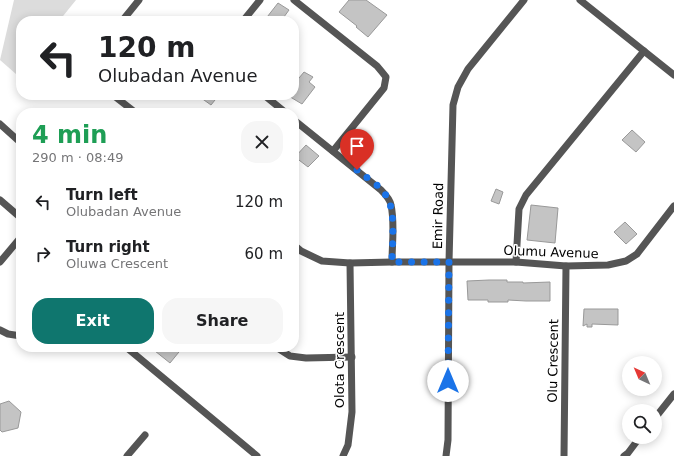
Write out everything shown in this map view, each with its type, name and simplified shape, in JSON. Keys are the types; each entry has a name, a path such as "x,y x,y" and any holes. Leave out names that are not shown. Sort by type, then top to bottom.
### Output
{"street":[{"path":"126,16 139,0"},
{"path":"247,16 260,0"},
{"path":"294,0 377,66 386,77 384,88 333,151"},
{"name":"Emir Road","path":"446,456 448,440 449,262 453,105 458,87 468,69 524,0"},
{"path":"580,0 674,75"},
{"path":"516,262 519,209 526,195 644,51"},
{"path":"119,100 130,108"},
{"path":"270,100 280,108"},
{"path":"0,124 16,138"},
{"path":"299,124 387,196 391,205 393,228 392,262"},
{"path":"0,200 16,214"},
{"name":"Olumu Avenue","path":"299,249 322,261 350,263 516,262 566,266 608,265 626,261 637,254 674,206"},
{"path":"0,262 16,243"},
{"name":"Olota Crescent","path":"343,456 348,445 352,412 350,263"},
{"name":"Olu Crescent","path":"564,456 566,266"},
{"path":"0,330 8,334 16,335"},
{"path":"132,352 257,456"},
{"path":"284,352 290,356 306,358 352,356"},
{"path":"662,409 674,394"},
{"path":"127,456 145,435"},
{"path":"624,456 635,444"}],"shaded area":[{"path":"14,0 76,0 63,16 16,16 16,74 0,60"}],"building":[{"path":"349,0 366,0 387,15 368,37 339,12"},
{"path":"278,3 289,10 285,16 268,16"},
{"path":"304,72 313,77 309,82 315,87 302,104 295,100 299,100 299,78"},
{"path":"204,100 215,100 211,105"},
{"path":"632,130 645,142 636,152 622,140"},
{"path":"306,145 319,156 308,167 299,160 299,153"},
{"path":"496,189 503,192 499,204 491,201"},
{"path":"531,205 558,208 555,243 527,240"},
{"path":"625,222 637,234 626,244 614,232"},
{"path":"507,280 507,282 523,283 550,282 550,301 508,300 508,302 488,302 488,300 468,300 467,281"},
{"path":"584,309 618,309 618,325 592,324 592,327 587,327 587,324 583,326"},
{"path":"156,352 179,352 170,363"},
{"path":"9,401 21,412 18,428 2,432 0,430 0,404"}],"route":[{"path":"357,170 387,196 391,205 393,228 392,262 449,262 448,381"}]}
